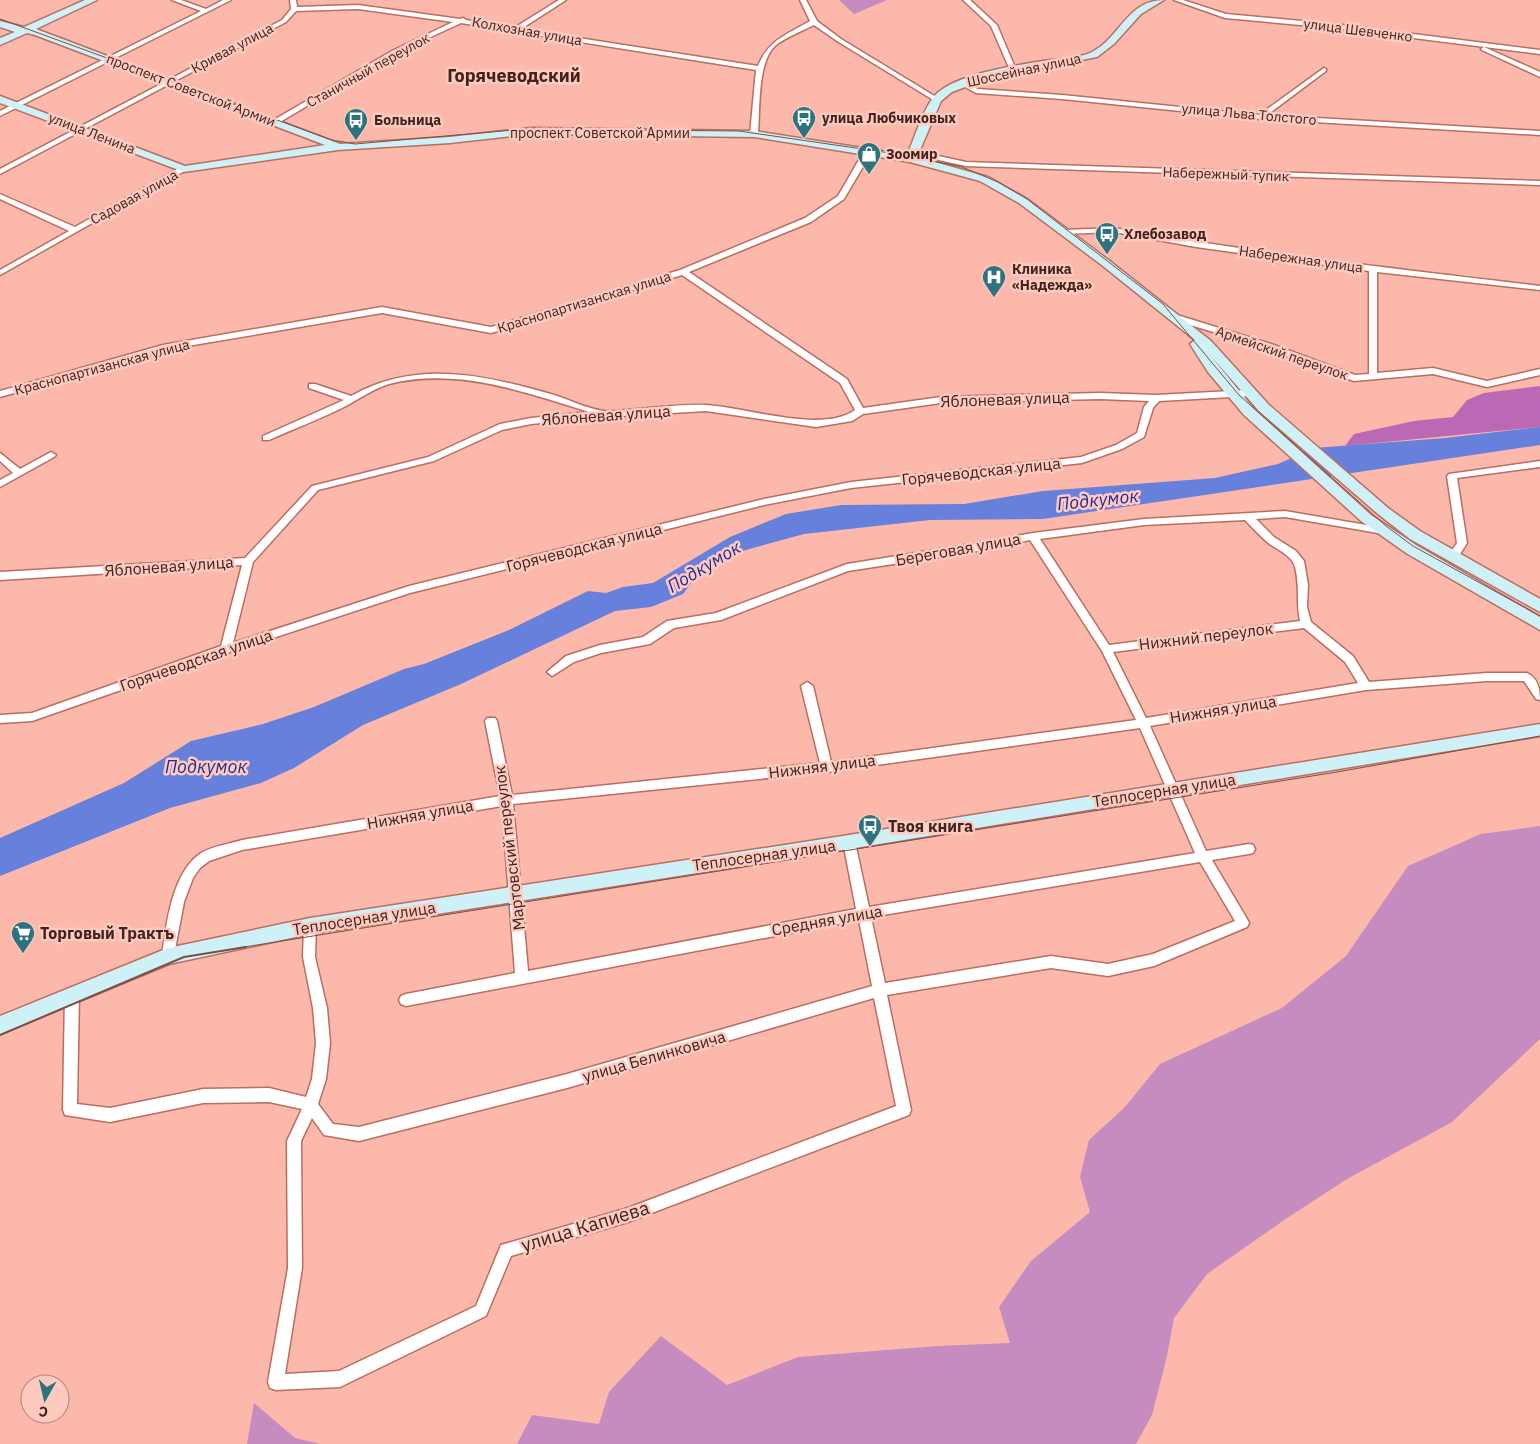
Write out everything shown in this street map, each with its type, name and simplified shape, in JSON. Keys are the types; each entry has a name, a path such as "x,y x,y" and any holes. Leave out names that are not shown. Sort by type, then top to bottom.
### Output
{"main road":[{"path":"0,42 92,0"},
{"name":"Шоссейная улица","path":"913,156 937,100 943,92 961,83 1013,70 1094,55 1105,49 1136,12 1159,0"},
{"name":"проспект Советской Армии","path":"0,24 16,29 29,29 110,58 339,147 450,140 531,131 754,134 867,153 913,156 984,180 1023,201 1207,344 1264,408 1383,512 1415,534 1540,606"},
{"name":"улица Ленина","path":"0,99 184,169"},
{"name":"Садовая улица","path":"184,169 339,147"},
{"name":"проспект Советской Армии","path":"1174,317 1249,412 1366,518 1384,532 1540,624"},
{"name":"Теплосерная улица","path":"0,1025 168,956 310,926 849,842 1171,788 1540,730"}],"street":[{"path":"175,0 206,11"},
{"path":"0,114 228,0"},
{"path":"293,0 294,9"},
{"path":"517,29 563,0"},
{"path":"803,0 814,22 839,40 937,100"},
{"path":"966,0 994,26 1013,70"},
{"name":"улица Шевченко","path":"1178,0 1225,16 1334,26 1540,52"},
{"name":"Колхозная улица","path":"294,9 358,7 463,20 711,62 760,68"},
{"name":"Кривая улица","path":"0,172 284,21 294,9"},
{"name":"Станичный переулок","path":"275,123 394,52 463,20"},
{"path":"754,134 760,68 765,55 774,44 814,22"},
{"path":"1476,45 1540,75"},
{"path":"1260,118 1324,70"},
{"name":"улица Льва Толстого","path":"961,83 976,91 1072,98 1260,118 1540,132"},
{"name":"Краснопартизанская улица","path":"0,394 163,348 382,310 492,330 683,272 808,220 841,197 867,153"},
{"name":"Набережный тупик","path":"913,156 966,164 1540,183"},
{"name":"Садовая улица","path":"0,273 184,169"},
{"path":"0,196 74,230"},
{"name":"Набережная улица","path":"1064,232 1114,230 1196,245 1373,269 1540,288"},
{"path":"1373,269 1374,376"},
{"path":"683,272 844,381 860,411"},
{"name":"Армейский переулок","path":"1174,317 1268,346 1354,378 1433,371 1486,384 1540,372"},
{"path":"266,438 393,380 415,375 447,376 520,388 603,414"},
{"path":"312,386 352,399"},
{"name":"Яблоневая улица","path":"0,576 248,561 315,488 431,459 500,427 531,421 603,414 706,408 816,424 849,419 860,411 941,400 1100,396 1156,398 1250,393"},
{"name":"Горячеводская улица","path":"0,719 32,717 226,649 409,590 764,502 851,485 1082,460 1119,447 1141,435 1149,407 1156,398"},
{"path":"0,484 51,455"},
{"path":"0,456 19,473"},
{"path":"1453,556 1462,543 1452,476 1540,464"},
{"name":"Береговая улица","path":"552,672 570,659 600,649 646,641 671,624 717,617 846,568 984,546 1033,536 1144,522 1286,514 1384,532"},
{"path":"1246,515 1270,539 1292,554 1300,564 1303,585 1302,607 1306,624 1349,660 1366,686"},
{"path":"1033,536 1106,649 1143,723 1203,857"},
{"path":"226,649 248,561"},
{"name":"Нижний переулок","path":"1106,649 1306,624"},
{"name":"Нижняя улица","path":"168,956 172,930 187,875 205,857 242,845 506,800 826,767 1143,723 1366,686 1487,676 1527,677 1540,696"},
{"path":"807,686 826,767"},
{"name":"Мартовский переулок","path":"491,721 506,800 522,976"},
{"path":"849,842 880,990"},
{"name":"Средняя улица","path":"406,1000 522,976 864,913 1249,849"},
{"name":"улица Белинковича","path":"311,1105 329,1130 359,1134 567,1081 880,990 1051,962 1108,970 1154,960 1243,923 1203,857"},
{"path":"72,994 70,1110 110,1115 213,1096 269,1095 311,1105 319,1079 322,1043 320,1008 308,957 310,926"},
{"name":"улица Капиева","path":"311,1105 294,1141 295,1268 276,1382 340,1379 481,1311 506,1250 628,1215 904,1110 880,990"}],"shaded area":[{"path":"839,0 887,0 854,14"},
{"path":"1540,386 1540,427 1345,446 1354,434 1414,421 1453,417 1467,400 1484,393"},
{"path":"1540,826 1540,1039 1452,1122 1347,1179 1207,1274 1174,1318 1167,1356 1152,1415 1136,1444 517,1444 532,1415 599,1424 609,1392 661,1336 727,1385 798,1357 937,1346 1010,1343 999,1307 1031,1261 1090,1212 1080,1177 1089,1140 1124,1108 1160,1064 1282,1008 1346,956 1408,866 1481,834"},
{"path":"254,1403 295,1438 320,1444 247,1444"}],"water":[{"name":"Подкумок","path":"1540,427 1540,445 1043,519 930,520 804,534 735,553 692,582 683,594 651,607 615,611 461,684 363,725 294,768 261,783 170,808 0,876 0,838 124,783 191,741 263,724 314,707 404,669 424,664 509,630 588,591 606,593 623,587 653,583 730,537 786,514 841,505 964,504 1043,491 1215,478 1278,464 1314,448 1445,438"}],"tram line":[{"path":"0,19 332,140 355,144 525,129 739,131 897,154 962,167 998,182 1027,199 1163,304 1239,395 1386,526 1413,546 1540,616"},
{"path":"238,948 1337,772 1540,736"},
{"path":"0,1035 184,957 246,947"}],"place":[{"name":"улица Любчиковых","path":"804,139"},
{"name":"Больница","path":"356,141"},
{"name":"Зоомир","path":"869,175"},
{"name":"Хлебозавод","path":"1107,255"},
{"name":"Клиника «Надежда»","path":"994,298"},
{"name":"Твоя книга","path":"870,847"},
{"name":"Торговый Трактъ","path":"23,954"}],"district":[{"name":"Горячеводский","path":"514,76"}]}
